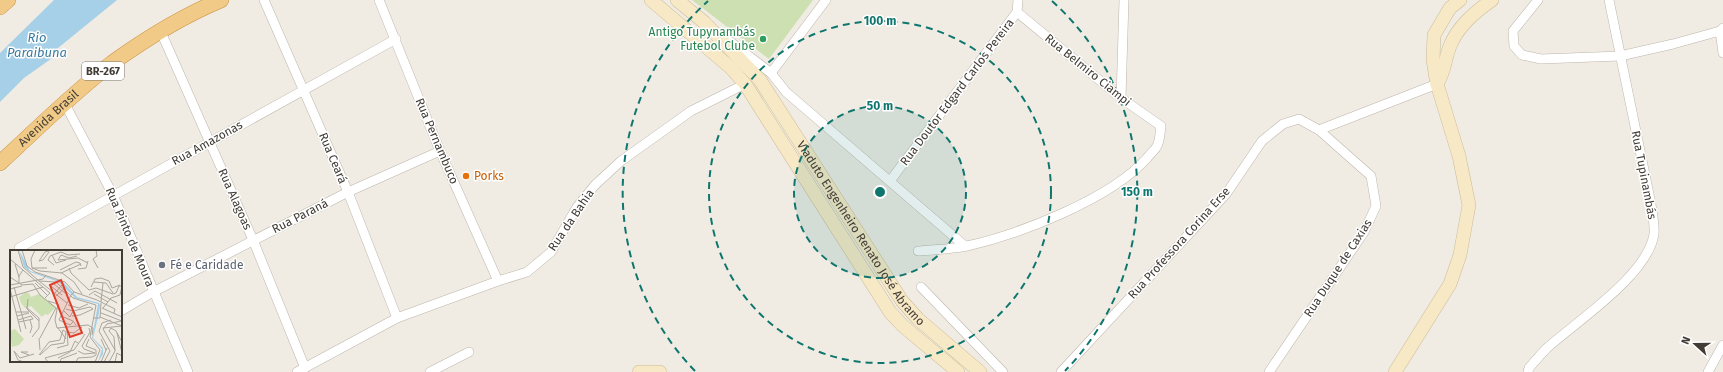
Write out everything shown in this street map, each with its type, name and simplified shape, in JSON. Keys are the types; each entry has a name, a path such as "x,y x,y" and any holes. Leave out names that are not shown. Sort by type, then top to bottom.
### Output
{"highway":[{"path":"0,7 8,0"},
{"name":"Avenida Brasil","path":"0,163 64,104 112,63 161,32 206,6 221,0"}],"main road":[{"name":"Viaduto Engenheiro Renato José Abramo","path":"651,0 731,68 745,84 890,312 903,326 958,372"},
{"name":"Viaduto Engenheiro Renato José Abramo","path":"677,0 705,23 760,80 816,170 902,301 918,319 980,372"},
{"path":"1395,372 1450,284 1460,255 1469,205 1459,156 1436,84 1433,60 1434,35 1450,8 1460,0"},
{"path":"1436,84 1444,72 1450,47 1456,34 1474,14 1492,0"},
{"path":"638,372 660,372"}],"street":[{"name":"Rua Ceará","path":"264,0 348,192 397,318"},
{"name":"Rua Pernambuco","path":"379,0 440,151 498,281"},
{"path":"771,73 826,0"},
{"name":"Rua Doutor Edgard Carlos Pereira","path":"890,181 1017,12 1018,0"},
{"path":"1121,98 1124,0"},
{"path":"1538,0 1513,31 1514,46 1522,55 1541,59 1620,56 1673,44 1721,30 1723,53"},
{"name":"Rua Tupinambás","path":"1528,372 1529,368 1546,348 1595,308 1641,263 1649,250 1654,234 1651,204 1620,56 1610,0"},
{"name":"Rua Belmiro Ciampi","path":"965,246 1027,227 1074,207 1106,191 1140,166 1157,146 1161,126 1121,98 1017,12"},
{"path":"705,23 771,73 786,92 965,246"},
{"name":"Rua Alagoas","path":"161,32 253,240 301,370"},
{"name":"Rua Amazonas","path":"19,248 209,141 396,39"},
{"name":"Rua da Bahia","path":"301,370 397,318 527,272 551,252 577,207 595,185 621,161 691,111 745,84"},
{"path":"1319,130 1436,84"},
{"name":"Rua Pinto de Moura","path":"64,104 113,195 188,372"},
{"name":"Rua Professora Corina Erse","path":"1060,372 1226,194 1262,141 1283,124 1299,119 1319,130"},
{"name":"Rua Duque de Caxias","path":"1269,372 1364,232 1376,206 1371,176 1319,130"},
{"name":"Rua Paraná","path":"122,310 153,292 348,192 440,151"},
{"path":"918,251 965,246"},
{"path":"921,286 1003,372"},
{"path":"1708,372 1723,345"},
{"path":"430,372 469,352"}],"green space":[{"name":"Antigo Tupynambás Futebol Clube","path":"692,0 813,0 769,59"}],"water":[{"name":"Rio Paraibuna","path":"54,0 117,0 58,48 55,56 24,78 0,102 0,53"}],"place":[{"name":"Antigo Tupynambás Futebol Clube","path":"763,39"},
{"name":"Porks","path":"466,176"},
{"name":"Fé e Caridade","path":"162,265"}]}
